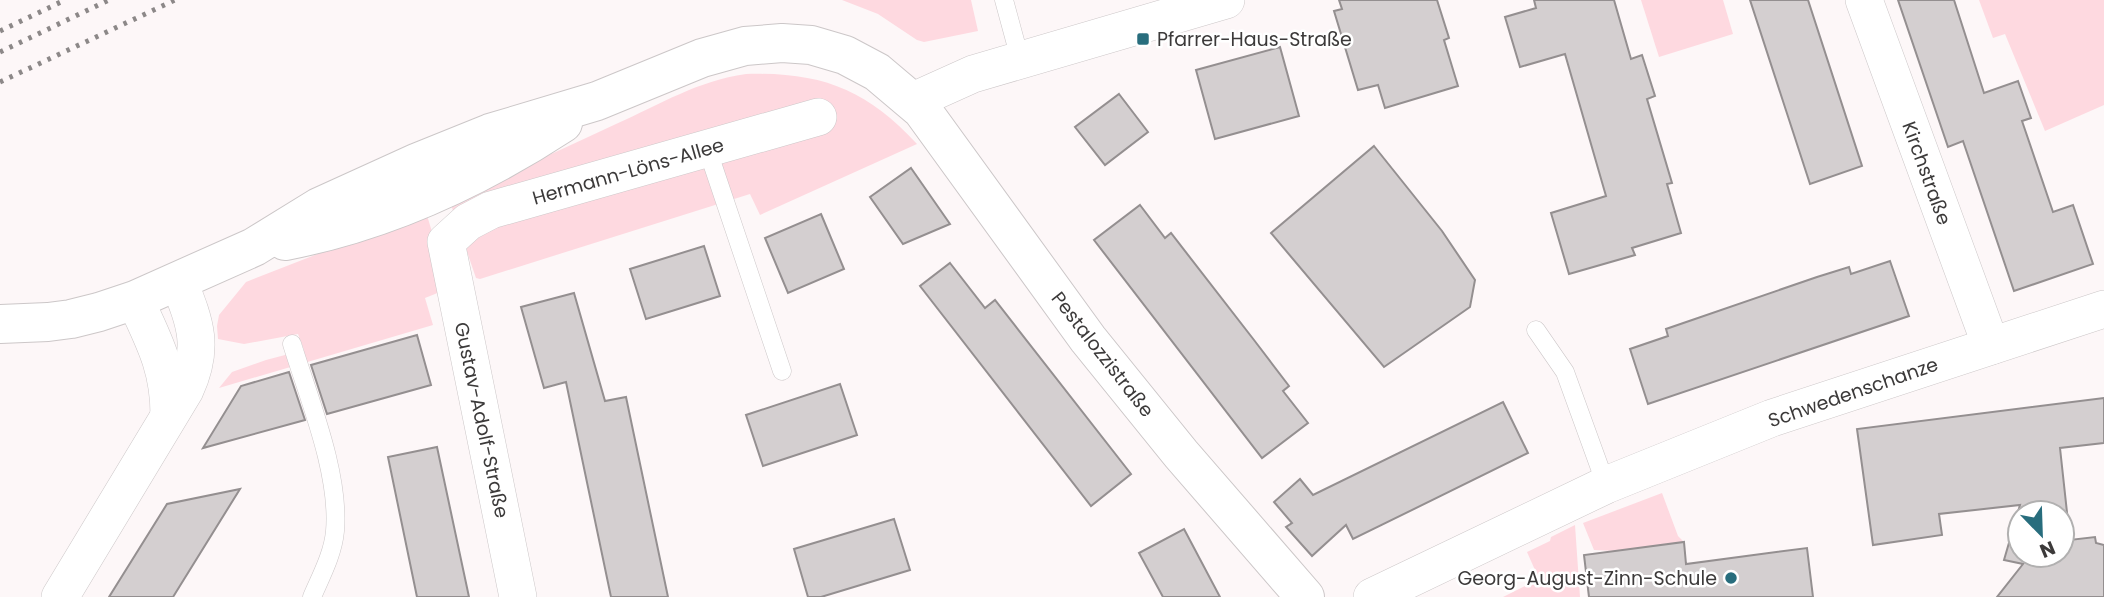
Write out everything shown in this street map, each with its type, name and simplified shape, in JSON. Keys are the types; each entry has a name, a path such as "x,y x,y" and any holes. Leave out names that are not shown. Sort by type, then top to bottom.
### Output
{"main road":[{"name":"Pestalozzistraße","path":"0,324 48,322 99,313 135,300 254,247 319,207 418,162 490,133 597,101 702,58 745,46 782,43 811,46 845,55 877,72 913,101 933,123 1088,339 1181,454 1305,597"}],"street":[{"path":"913,101 956,80 1020,59 1226,0"},
{"name":"Kirchstraße","path":"1864,0 1991,346"},
{"name":"Hermann-Löns-Allee","path":"440,221 468,222 491,210 818,117"},
{"name":"Gustav-Adolf-Straße","path":"440,221 518,597"},
{"path":"60,597 193,372 197,357 192,315 179,282"},
{"path":"135,300 164,365 169,389 169,415"},
{"name":"Schwedenschanze","path":"1372,597 1606,485 1772,418 2104,309"}],"lane":[{"path":"1004,0 1020,59"},
{"path":"706,148 782,372"},
{"path":"1536,330 1565,372 1606,485"},
{"path":"292,344 322,441 333,492 335,532 312,597"}],"shaded area":[{"path":"842,0 971,0 978,31 924,42 878,14"},
{"path":"1641,0 1723,0 1733,34 1659,57"},
{"path":"1979,0 2104,0 2104,105 2045,131 2005,34 1993,38"},
{"path":"746,74 797,76 840,88 879,110 917,144 760,215 750,194 480,279 476,278 449,199 680,94 711,82"},
{"path":"425,209 442,264 445,290 425,298 433,325 219,388 232,372 304,350 298,334 244,344 218,339 219,315 246,282"},
{"path":"1662,493 1678,536 1684,542 1616,551 1594,550 1583,523"},
{"path":"1575,525 1580,597 1503,597 1539,579 1527,552"}],"building":[{"path":"1339,0 1437,0 1449,38 1444,40 1458,86 1385,108 1378,85 1358,90 1334,11 1342,9"},
{"path":"1534,0 1614,0 1631,59 1642,55 1655,96 1647,99 1672,183 1667,184 1681,233 1632,248 1635,255 1569,274 1551,213 1606,196 1565,54 1520,67 1505,17 1536,8"},
{"path":"1750,0 1808,0 1862,166 1810,184"},
{"path":"1898,0 1954,0 1984,93 2018,81 2031,118 2022,121 2053,212 2073,205 2093,264 2014,291 1963,141 1948,147"},
{"path":"1280,47 1299,116 1215,139 1196,70"},
{"path":"1119,94 1148,132 1105,165 1075,127"},
{"path":"1374,146 1442,231 1475,280 1470,307 1384,367 1271,233"},
{"path":"911,168 950,224 903,244 870,197"},
{"path":"1140,205 1165,238 1171,233 1254,340 1289,386 1283,391 1308,423 1262,458 1094,240"},
{"path":"821,214 844,269 788,293 765,238"},
{"path":"704,246 720,296 646,319 630,269"},
{"path":"1890,261 1909,316 1648,404 1630,349 1668,336 1666,329 1817,277 1849,267 1851,274"},
{"path":"950,263 985,308 995,300 1131,474 1091,506 920,286"},
{"path":"574,293 605,401 626,397 668,597 611,597 566,382 544,388 521,307"},
{"path":"417,335 431,385 327,414 311,365"},
{"path":"289,372 305,420 203,448 241,386"},
{"path":"840,384 857,435 763,466 746,415"},
{"path":"2104,398 2104,443 2060,448 2066,499 2006,499 2006,507 1939,514 1942,535 1873,545 1857,429"},
{"path":"1503,402 1528,453 1353,539 1346,525 1312,556 1286,527 1292,523 1274,502 1300,479 1313,495"},
{"path":"437,447 469,597 417,597 388,457"},
{"path":"240,489 173,597 109,597 167,504"},
{"path":"894,519 910,570 821,597 808,597 794,549"},
{"path":"1184,529 1220,597 1163,597 1139,553"},
{"path":"2095,537 2096,543 2104,545 2104,597 1997,597 2019,569 2076,569 2076,539"},
{"path":"1684,542 1686,564 1807,548 1813,597 1589,597 1584,555"}],"railway":[{"path":"0,31 65,0"},
{"path":"0,52 109,0"},
{"path":"0,82 175,0"}],"place":[{"name":"Pfarrer-Haus-Straße","path":"1143,39"},
{"name":"Georg-August-Zinn-Schule","path":"1731,578"}]}
